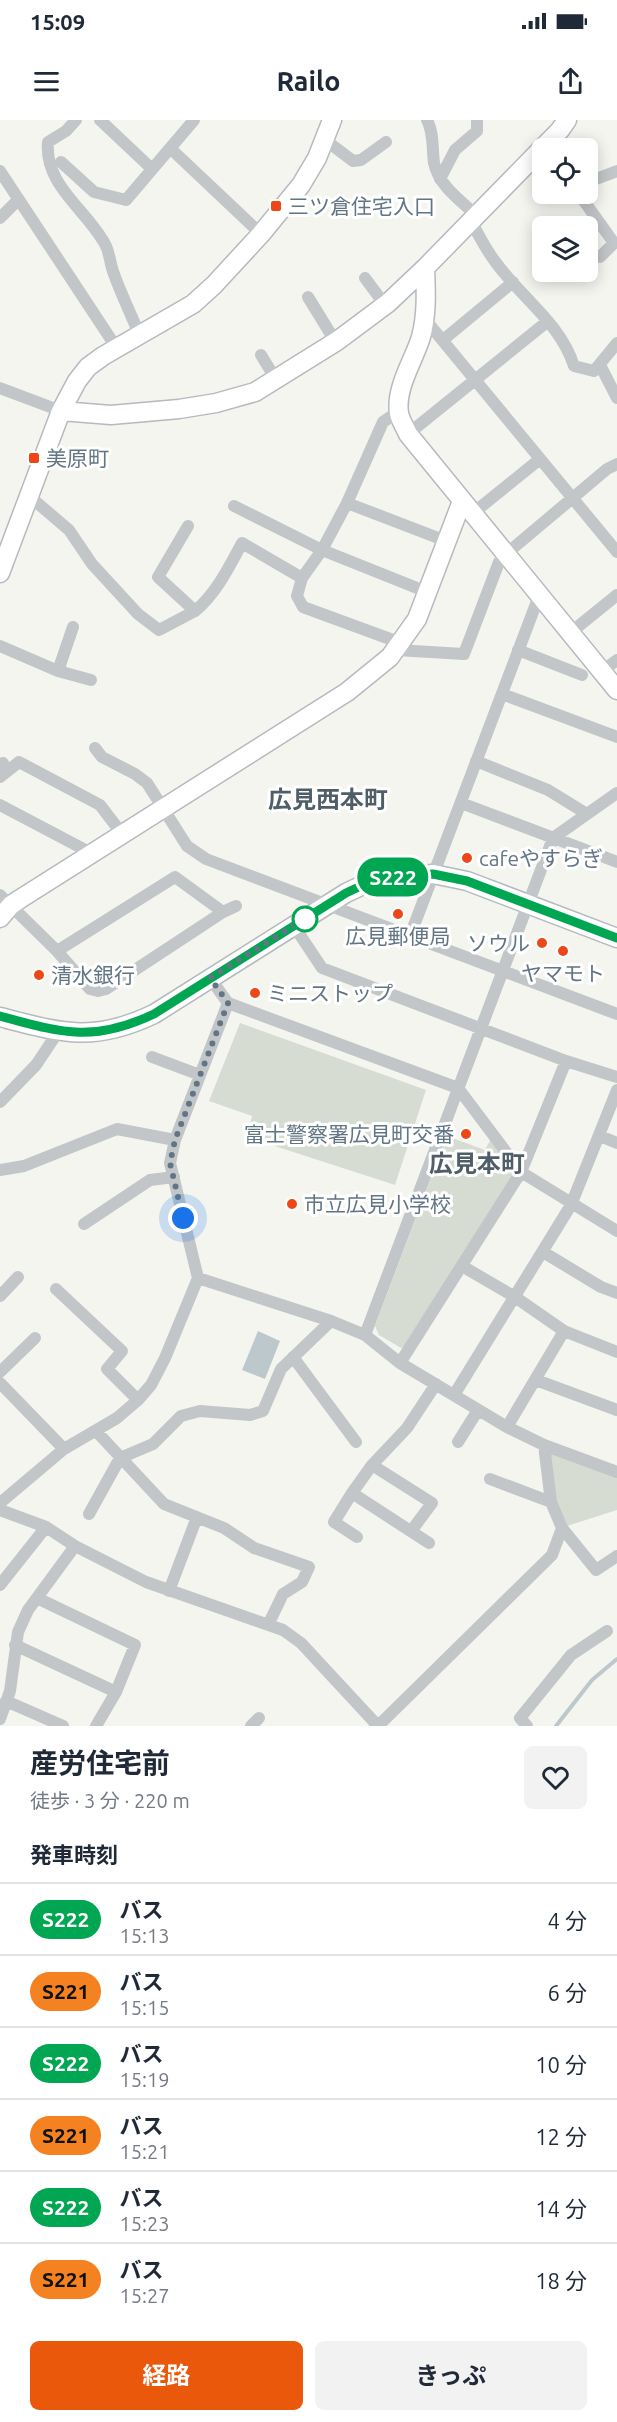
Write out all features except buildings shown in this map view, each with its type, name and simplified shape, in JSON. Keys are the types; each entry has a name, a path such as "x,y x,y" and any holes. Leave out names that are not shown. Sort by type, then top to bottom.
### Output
{"street":[{"path":"76,120 48,142 47,157 61,188 93,225 106,245 114,274 140,334"},
{"path":"100,120 152,169"},
{"path":"62,162 94,192 126,200 194,120"},
{"path":"0,573 61,411 77,381 88,367 116,347 193,304 214,285 261,234 301,185 317,158 332,120"},
{"path":"427,120 431,127 435,164 440,178 473,218 494,261 548,321 568,348 574,366 594,371 617,343"},
{"path":"440,178 455,150 477,130 477,120"},
{"path":"0,388 61,411 111,415 179,409 216,403 255,392 335,341 385,305 425,268 560,130 567,120"},
{"path":"324,139 353,161 361,160 386,142"},
{"path":"170,148 261,234"},
{"path":"528,163 532,166"},
{"path":"0,171 116,347"},
{"path":"598,178 617,171"},
{"path":"0,218 18,200"},
{"path":"586,204 614,243 600,256"},
{"path":"425,268 424,318 421,337 403,387 399,411 408,434 617,690"},
{"path":"365,278 385,305"},
{"path":"443,340 513,282"},
{"path":"308,297 335,341"},
{"path":"424,318 617,552"},
{"path":"408,434 548,321"},
{"path":"261,355 275,378"},
{"path":"600,365 617,398"},
{"path":"399,411 383,422 347,503 322,550 302,578 297,597 303,607 398,647 464,654 499,562 607,469 617,464"},
{"path":"236,906 223,912 106,989 98,991 90,989 57,951 4,906 93,854 347,692 398,647 417,619 446,541 467,507 540,459"},
{"path":"28,495 69,530 92,564 138,614 159,630 203,605 220,582 242,543 302,578"},
{"path":"347,503 446,541"},
{"path":"234,506 322,550 427,592"},
{"path":"188,526 158,577 195,611"},
{"path":"570,633 617,594"},
{"path":"410,936 539,596"},
{"path":"58,671 73,627"},
{"path":"0,646 58,671 91,681"},
{"path":"518,650 582,675"},
{"path":"602,671 617,660"},
{"path":"502,694 617,737"},
{"path":"95,748 108,761 135,774 147,783 187,846 206,859 617,1014"},
{"path":"476,761 548,790 587,814"},
{"path":"0,777 19,762 100,805 123,835"},
{"path":"365,1335 553,838 617,793"},
{"path":"460,802 617,862"},
{"path":"0,805 93,854"},
{"path":"0,1017 58,1032 87,1033 132,1024 154,1014 329,904 365,884 390,877 433,874 467,881 617,938"},
{"path":"57,951 175,877 223,912"},
{"path":"294,926 322,968 566,1061 617,1077"},
{"path":"210,978 228,1003 458,1088 521,1172 617,1231"},
{"path":"0,1503 64,1449 96,1431 138,1400 151,1385 165,1358 198,1278 170,1163 175,1140 228,1003"},
{"path":"0,1102 36,1065 58,1032"},
{"path":"152,1057 200,1075"},
{"path":"400,1363 521,1172 566,1061"},
{"path":"454,1395 571,1204 617,1090"},
{"path":"0,1170 24,1166 117,1129 175,1140"},
{"path":"600,1136 617,1143"},
{"path":"84,1224 150,1180 174,1177"},
{"path":"543,1252 601,1287 617,1293"},
{"path":"462,1266 564,1331 617,1352"},
{"path":"0,1296 18,1277"},
{"path":"198,1278 331,1321 365,1335 400,1363 507,1427 544,1445 617,1472"},
{"path":"56,1289 122,1351 107,1370 138,1400"},
{"path":"89,1514 120,1458 153,1444 181,1416 200,1411 250,1415 263,1411 281,1369 331,1321"},
{"path":"507,1427 564,1331"},
{"path":"0,1372 36,1338"},
{"path":"293,1357 356,1442"},
{"path":"536,1380 617,1410"},
{"path":"0,1383 64,1449"},
{"path":"357,1537 334,1522 351,1493 372,1465 407,1428 436,1384"},
{"path":"458,1442 478,1410"},
{"path":"96,1431 164,1504 224,1528 254,1548 309,1567 302,1582 284,1594 269,1623"},
{"path":"544,1445 551,1502 562,1528 596,1570 617,1556"},
{"path":"372,1465 432,1503 412,1530"},
{"path":"490,1479 551,1502"},
{"path":"351,1493 429,1543"},
{"path":"0,1510 46,1527 75,1546 146,1582 283,1629 301,1643 378,1726 540,1568 552,1555 562,1528"},
{"path":"169,1591 197,1517"},
{"path":"0,1585 46,1527"},
{"path":"0,1719 10,1691 18,1632 28,1610 75,1546"},
{"path":"37,1598 135,1645 116,1692 96,1726"},
{"path":"527,1726 520,1718 571,1655 607,1632"},
{"path":"15,1645 116,1692"},
{"path":"6,1701 63,1726"}],"shaded area":[{"path":"240,1023 426,1090 395,1185 247,1137 252,1116 209,1101"},
{"path":"447,1136 485,1150 490,1140 512,1171 513,1176 409,1345 401,1348 379,1335 375,1326"},
{"path":"258,1331 280,1341 265,1379 242,1370"},
{"path":"547,1449 617,1476 617,1510 567,1526 558,1515"}],"waterway":[{"path":"556,1726 592,1680 617,1659"}],"bus line":[{"name":"S222","path":"0,1016 58,1032 87,1033 132,1024 154,1014 346,893 365,884 390,877 433,874 467,881 617,938"}],"place":[{"name":"三ツ倉住宅入口","path":"276,206"},
{"name":"美原町","path":"34,458"},
{"name":"cafeやすらぎ","path":"467,858"},
{"name":"広見郵便局","path":"398,914"},
{"name":"ソウル","path":"542,943"},
{"name":"ヤマモト","path":"563,951"},
{"name":"清水銀行","path":"39,975"},
{"name":"ミニストップ","path":"255,993"},
{"name":"富士警察署広見町交番","path":"466,1134"},
{"name":"市立広見小学校","path":"292,1204"}],"district":[{"name":"広見西本町","path":"328,799"},
{"name":"広見本町","path":"477,1163"}],"route":[{"path":"183,1218 170,1163 175,1140 228,1003 210,978 311,915 305,919"}]}
